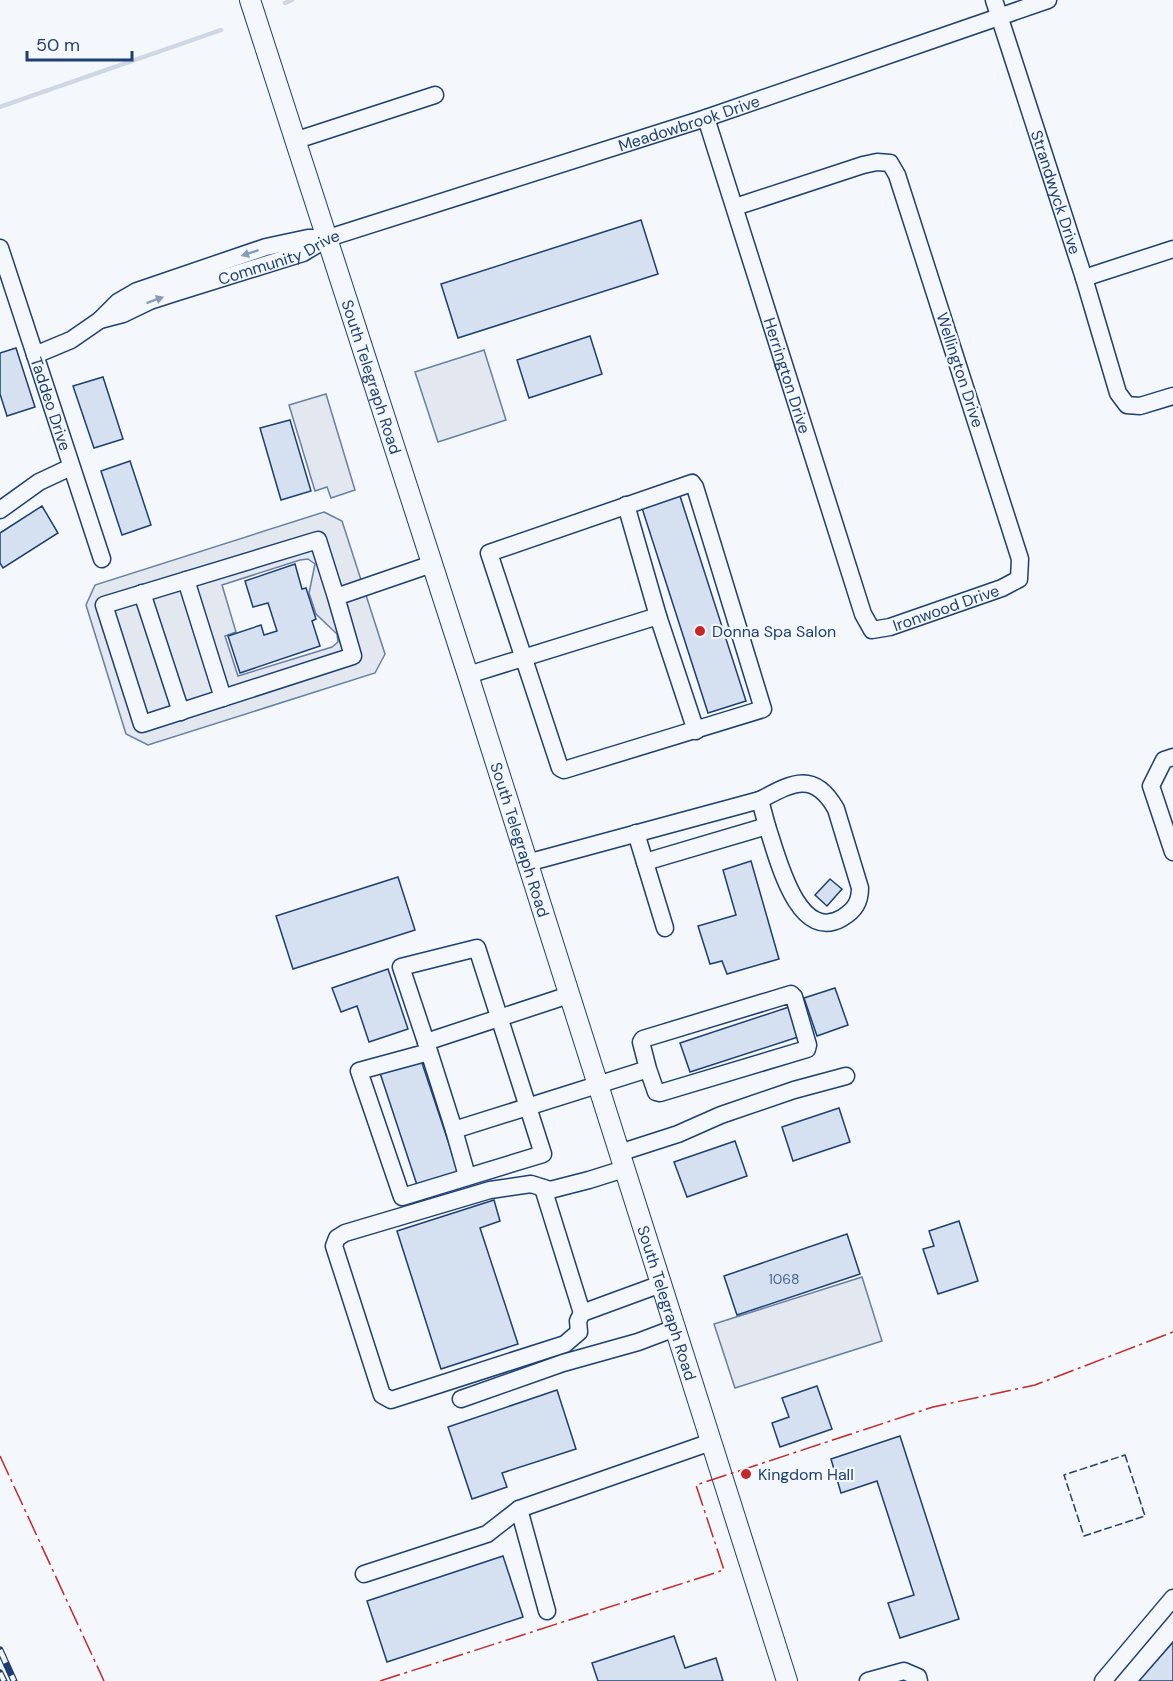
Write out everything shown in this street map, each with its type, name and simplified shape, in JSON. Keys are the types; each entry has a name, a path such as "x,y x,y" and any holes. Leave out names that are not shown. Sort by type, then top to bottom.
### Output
{"main road":[{"name":"South Telegraph Road","path":"250,0 468,675 787,1681"}],"street":[{"name":"Meadowbrook Drive","path":"328,238 706,118 997,8 1048,0"},
{"name":"Strandwyck Drive","path":"997,8 1084,278 1118,393 1127,405 1140,406 1173,396"},
{"path":"297,140 435,95"},
{"name":"Herrington Drive","path":"706,118 863,614 872,630"},
{"name":"Wellington Drive","path":"735,207 863,165 877,162 890,163 897,175 1020,559 1019,579"},
{"name":"Community Drive","path":"36,355 71,339 100,320 118,302 137,291 203,276 266,248 308,238 328,238"},
{"name":"Taddeo Drive","path":"0,248 3,270 36,355 102,559"},
{"path":"1084,278 1173,249"},
{"path":"0,510 39,482 71,467"},
{"path":"692,483 696,487 763,706 761,711 564,770 560,768 524,657 489,553 692,483"},
{"path":"626,506 658,616 696,731"},
{"path":"318,540 352,656 142,724 104,605 186,580 318,540"},
{"path":"336,597 432,564"},
{"name":"Ironwood Drive","path":"872,630 890,627 1002,588 1019,579"},
{"path":"186,580 224,698"},
{"path":"142,593 181,712"},
{"path":"468,675 658,616"},
{"path":"1173,756 1164,760 1151,786 1173,852"},
{"path":"528,863 760,800 788,785 802,782 817,788 830,798 836,809 860,888 860,901 853,910 831,923 814,920 803,912 792,896 766,826 760,800"},
{"path":"645,862 766,826"},
{"path":"636,834 664,927"},
{"path":"467,1176 454,1130 427,1047 401,967 477,948 499,1017 529,1108 543,1154 402,1197 359,1071 427,1047 499,1017 569,995"},
{"path":"791,994 794,997 808,1045 807,1049 660,1094 656,1092 648,1069 640,1042 643,1039 791,994"},
{"path":"454,1130 648,1069"},
{"path":"543,1188 582,1313 578,1322 579,1332 565,1344 391,1400 382,1395 334,1245 337,1238 345,1233 490,1190 531,1184 550,1190 590,1180 622,1161 721,1116 794,1090 846,1076"},
{"path":"582,1313 661,1284"},
{"path":"461,1399 563,1363 638,1342 675,1328"},
{"path":"364,1574 487,1534 519,1509 711,1442"},
{"path":"519,1509 547,1611"},
{"path":"1103,1681 1173,1599"},
{"path":"868,1681 904,1671 918,1677 919,1681"}],"shaded area":[{"path":"484,350 506,420 438,442 415,372"},
{"path":"326,394 355,490 331,498 327,487 315,491 289,405"},
{"path":"324,512 342,521 385,654 375,673 148,745 126,734 86,605 95,585","holes":["308,559 315,564 309,593 316,614 337,634 338,642 332,647 238,676 225,636 236,632 222,585 300,560"]},
{"path":"862,1277 882,1341 735,1388 714,1324"}],"building":[{"path":"641,220 658,274 458,338 441,284"},
{"path":"590,336 602,374 529,398 517,360"},
{"path":"16,348 35,407 7,416 0,394 0,353"},
{"path":"103,377 123,439 94,448 73,386"},
{"path":"290,420 311,491 281,500 260,428"},
{"path":"130,461 151,525 122,535 101,471"},
{"path":"680,496 746,701 708,713 642,508"},
{"path":"42,506 58,533 3,568 0,563 0,533"},
{"path":"295,564 302,589 306,588 316,619 312,621 320,646 240,673 228,636 261,625 264,635 277,631 268,603 253,607 245,581"},
{"path":"751,861 779,959 727,974 722,961 710,964 698,926 736,915 723,870"},
{"path":"398,877 415,930 293,969 276,916"},
{"path":"830,879 842,889 827,906 815,895"},
{"path":"388,969 408,1029 369,1042 357,1006 341,1012 332,988"},
{"path":"835,988 848,1025 817,1036 804,998"},
{"path":"789,1007 798,1037 690,1072 680,1043"},
{"path":"421,1060 459,1174 418,1188 380,1073"},
{"path":"839,1108 850,1142 793,1161 782,1127"},
{"path":"735,1141 747,1176 687,1197 674,1162"},
{"path":"494,1200 500,1221 480,1228 518,1344 441,1369 397,1231"},
{"path":"959,1221 978,1281 938,1294 923,1249 934,1246 929,1231"},
{"path":"847,1234 860,1274 737,1315 724,1276"},
{"path":"817,1386 832,1429 780,1447 772,1423 789,1417 782,1398"},
{"path":"557,1390 576,1449 502,1473 507,1487 472,1499 448,1427"},
{"path":"900,1436 959,1619 900,1638 888,1603 914,1595 877,1481 841,1493 831,1459"},
{"path":"503,1556 523,1617 387,1662 367,1601"},
{"path":"674,1636 685,1668 716,1658 723,1681 598,1681 592,1663"},
{"path":"1173,1642 1173,1681 1139,1681"}],"waterway":[{"path":"285,3 292,0"},
{"path":"0,107 221,30"}],"railway":[{"path":"0,1650 14,1681"},
{"path":"0,1673 4,1681"}],"fence":[{"path":"1125,1455 1145,1516 1084,1536 1064,1475 1125,1455"}],"power":[{"path":"380,1681 724,1570 696,1485 933,1407 1035,1385 1173,1332"},
{"path":"0,1456 104,1681"}],"place":[{"name":"Donna Spa Salon","path":"700,631"},
{"name":"Kingdom Hall","path":"746,1474"}]}
